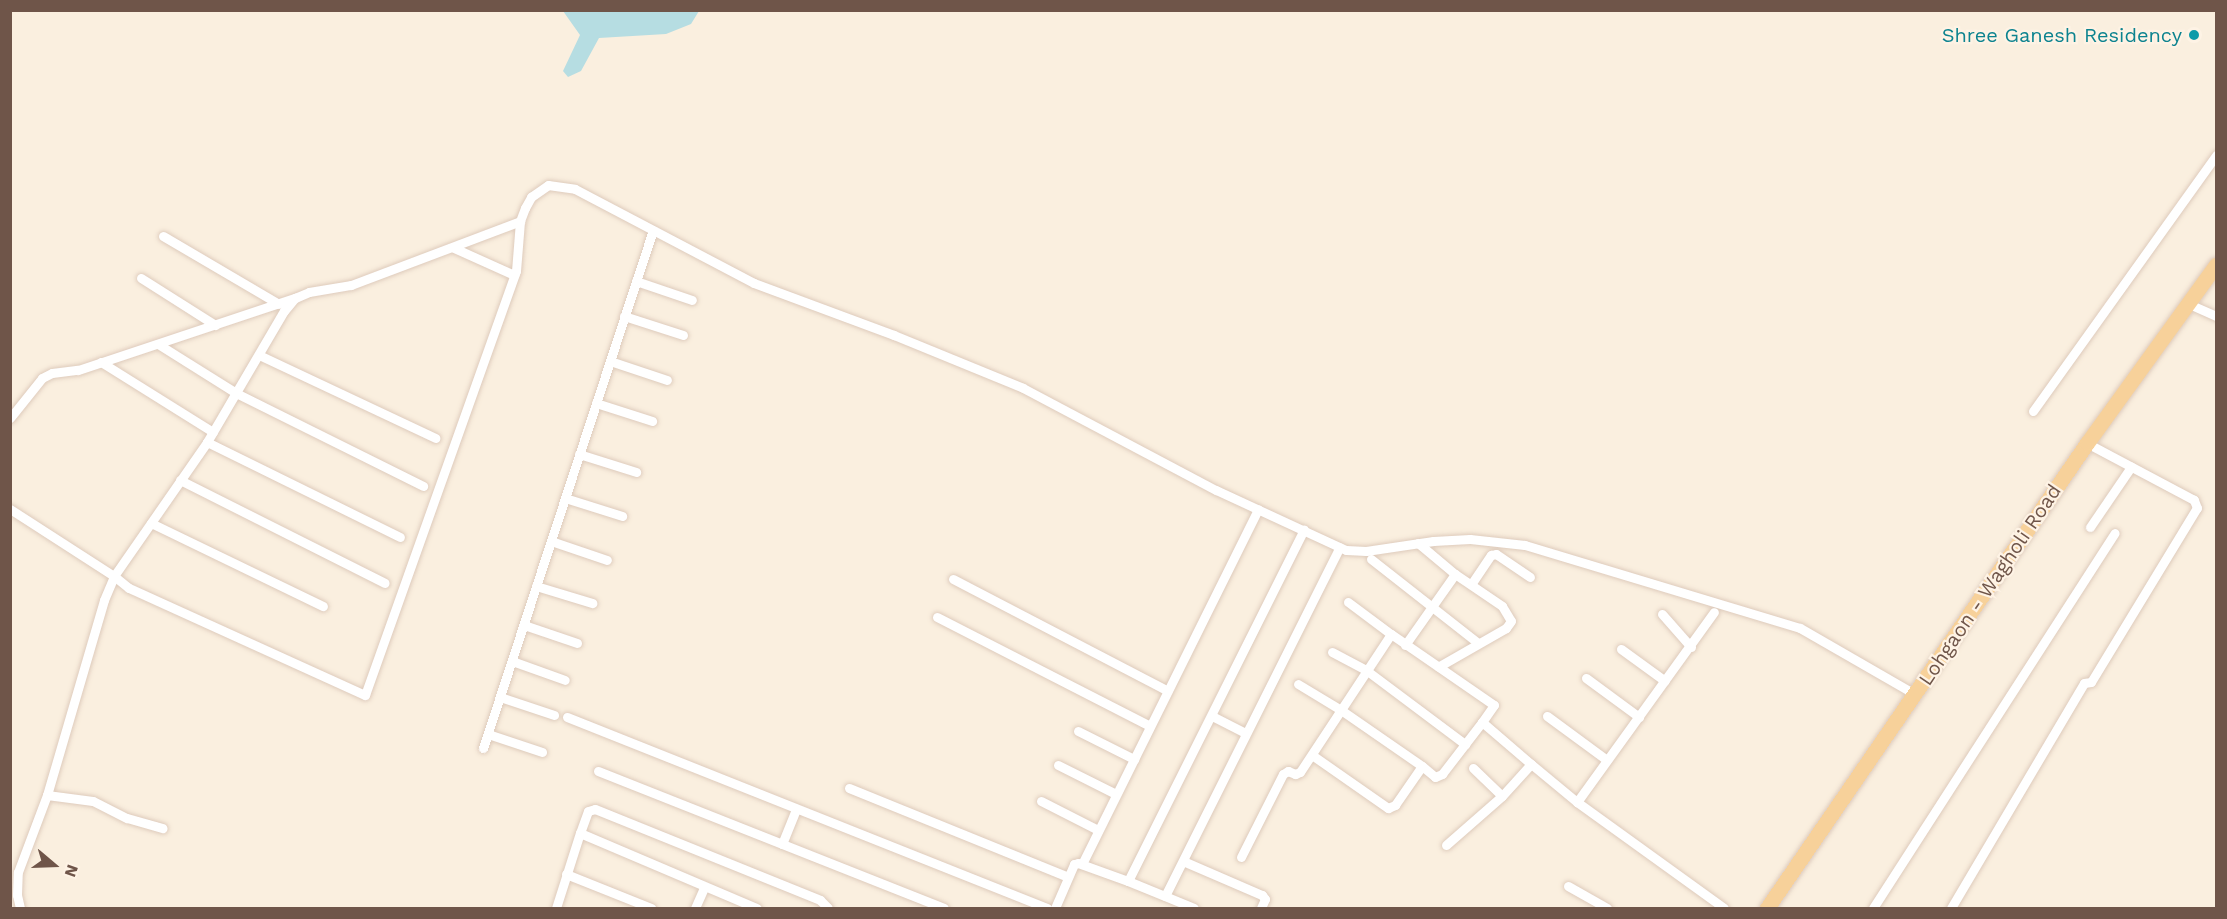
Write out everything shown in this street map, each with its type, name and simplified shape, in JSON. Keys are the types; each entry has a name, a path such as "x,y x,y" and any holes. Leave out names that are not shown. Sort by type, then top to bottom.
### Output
{"main road":[{"name":"Lohgaon - Wagholi Road","path":"1774,906 2087,442 2217,265"}],"street":[{"path":"2033,411 2217,155"},
{"path":"10,509 129,588 365,695 514,275 520,221 531,197 548,185 557,184 575,189 754,283 894,335 1023,388 1156,460 1353,552 1418,543 1470,540 1525,545 1807,631 1915,694"},
{"path":"10,417 42,378 52,373 70,372 279,304 309,292 351,285 454,248 520,221"},
{"path":"483,748 653,230"},
{"path":"163,236 279,304"},
{"path":"454,248 514,275"},
{"path":"141,278 215,325"},
{"path":"636,281 692,300"},
{"path":"20,909 18,872 47,795 104,600 114,576 207,442 295,298"},
{"path":"2189,304 2217,316"},
{"path":"624,316 683,335"},
{"path":"158,344 236,393 423,486"},
{"path":"259,355 435,438"},
{"path":"610,361 666,380"},
{"path":"100,362 213,432"},
{"path":"596,403 652,421"},
{"path":"207,442 400,537"},
{"path":"1951,909 2084,683 2091,682 2197,508 2194,500 2087,442"},
{"path":"579,454 636,472"},
{"path":"2090,527 2131,467"},
{"path":"180,480 385,583"},
{"path":"565,498 622,516"},
{"path":"1082,864 1258,509"},
{"path":"151,523 323,606"},
{"path":"1128,880 1304,530"},
{"path":"1873,909 2115,533"},
{"path":"551,541 607,560"},
{"path":"1418,543 1455,573 1502,606 1511,621 1506,628 1438,667"},
{"path":"1165,896 1340,547"},
{"path":"1472,583 1491,555 1496,554 1530,577"},
{"path":"1371,560 1478,643"},
{"path":"1405,645 1455,573"},
{"path":"953,579 1168,691"},
{"path":"537,586 592,603"},
{"path":"1298,684 1341,710 1438,778 1494,705 1405,645 1348,602"},
{"path":"1577,802 1714,612"},
{"path":"1662,614 1691,646"},
{"path":"937,617 1150,726"},
{"path":"524,625 577,643"},
{"path":"1242,857 1283,774 1288,771 1298,774 1391,634"},
{"path":"1621,649 1665,681"},
{"path":"1332,652 1366,670 1465,744"},
{"path":"512,661 565,680"},
{"path":"1586,678 1638,717"},
{"path":"500,697 554,715"},
{"path":"1212,716 1246,733"},
{"path":"1547,716 1607,760"},
{"path":"567,717 1047,909"},
{"path":"1482,722 1577,802 1724,909"},
{"path":"1078,731 1134,759"},
{"path":"488,734 542,752"},
{"path":"1312,755 1388,808 1395,805 1422,766"},
{"path":"1446,845 1502,796 1531,764"},
{"path":"1058,765 1116,794"},
{"path":"1473,768 1502,796"},
{"path":"598,771 944,909"},
{"path":"849,788 1068,877"},
{"path":"47,795 93,801 120,815 163,828"},
{"path":"1041,801 1098,830"},
{"path":"556,909 588,811 595,809 820,900 828,909"},
{"path":"782,844 796,809"},
{"path":"580,833 757,909"},
{"path":"1183,861 1262,895 1265,899 1262,909"},
{"path":"1055,909 1074,864 1082,864 1128,880 1194,909"},
{"path":"566,874 651,909"},
{"path":"1568,886 1608,909"},
{"path":"695,909 704,888"}],"water":[{"path":"563,11 699,11 691,24 666,34 599,38 581,71 568,77 563,71 580,35"}],"place":[{"name":"Shree Ganesh Residency","path":"2194,35"}]}
